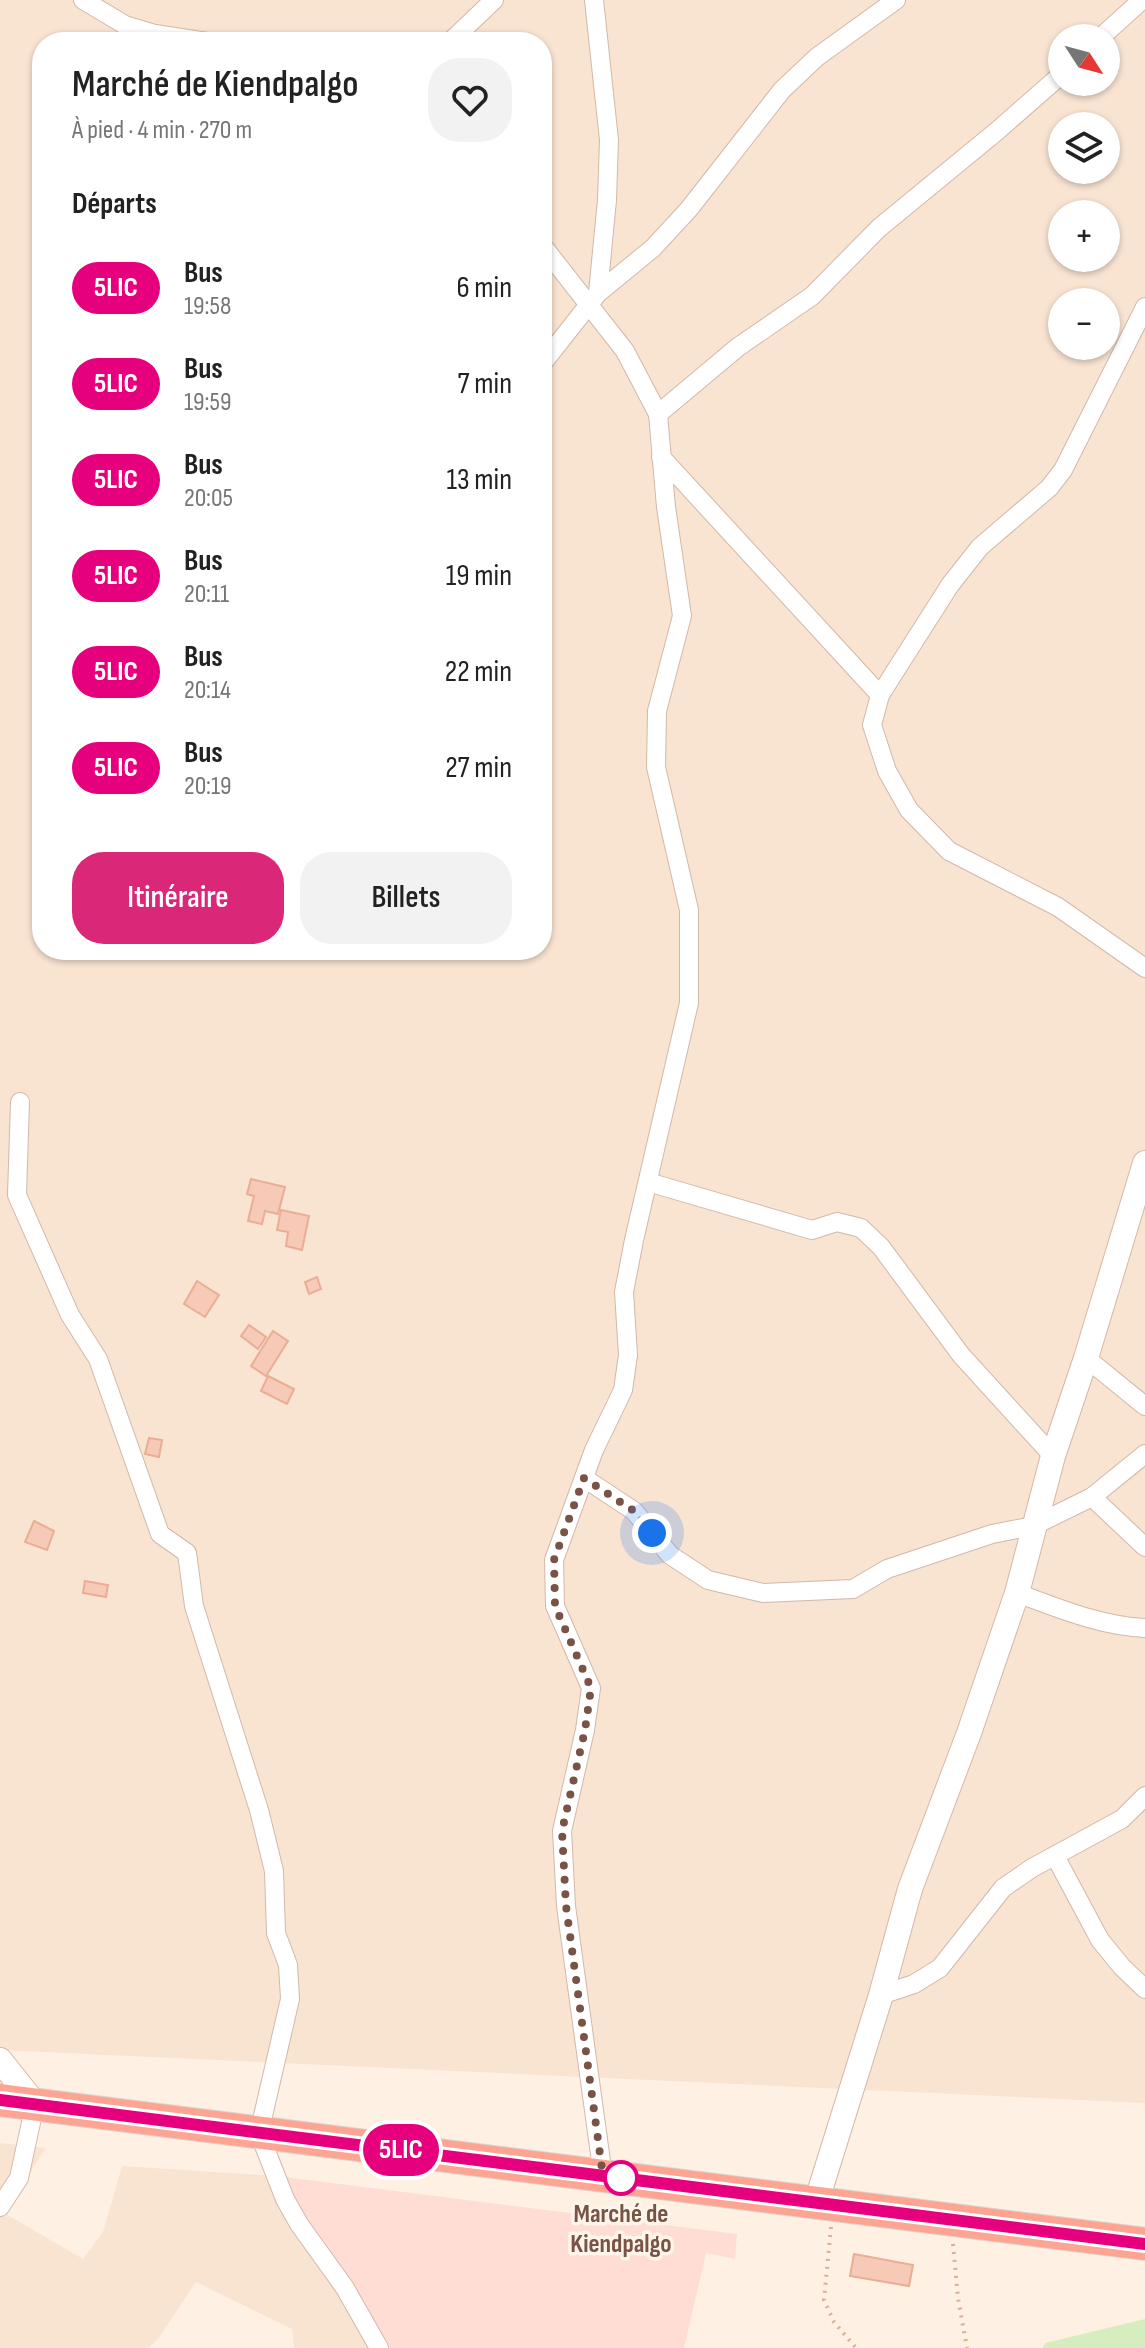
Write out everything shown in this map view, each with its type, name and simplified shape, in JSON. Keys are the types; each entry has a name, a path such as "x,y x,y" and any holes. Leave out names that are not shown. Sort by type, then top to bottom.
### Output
{"highway":[{"path":"0,2100 1145,2244"}],"street":[{"path":"83,0 125,25 148,32"},
{"path":"460,32 494,0"},
{"path":"593,297 609,140 594,0"},
{"path":"552,351 593,297 653,248 689,209 782,90 870,7 896,0"},
{"path":"1115,24 1142,0"},
{"path":"658,414 738,347 812,296 879,228 1048,86"},
{"path":"552,256 593,297 658,414 682,616 657,711 656,767 689,910 689,1003 624,1292 628,1355 623,1390 594,1450 554,1560 555,1606 591,1688 585,1730 562,1831 566,1906 603,2176"},
{"path":"552,270 562,268"},
{"path":"1143,317 1063,470 1049,488 980,547 922,627 880,695 872,725 887,771 909,810 949,851 1058,907 1145,968"},
{"path":"661,457 880,695"},
{"path":"20,1102 17,1195 70,1315 98,1359 160,1534 187,1553 194,1606 259,1810 274,1871 276,1933 288,1965 290,1999 259,2133 285,2199 345,2288 379,2348"},
{"path":"824,2204 910,1889 969,1733 1017,1593 1053,1456 1145,1163"},
{"path":"648,1182 812,1230 837,1222 861,1228 881,1247 961,1355 1053,1456"},
{"path":"1086,1358 1145,1406"},
{"path":"584,1478 634,1511 670,1555 708,1580 763,1593 853,1589 887,1569 992,1534 1033,1526 1092,1497 1145,1454"},
{"path":"1092,1497 1145,1547"},
{"path":"1017,1593 1076,1614 1124,1627 1145,1628"},
{"path":"881,1995 914,1984 940,1968 1003,1888 1032,1868 1122,1819 1145,1796"},
{"path":"1055,1856 1100,1940 1145,1989"},
{"path":"0,2060 35,2104 19,2178 0,2207"}],"path":[{"path":"824,2204 824,2300 834,2322 856,2348"},
{"path":"951,2220 958,2298 967,2348"}],"shaded area":[{"path":"0,0 1145,0 1145,2103 0,2050"},
{"path":"0,2143 46,2148 4,2213 83,2259 103,2232 122,2166 277,2176 379,2348 294,2348 292,2329 196,2282 158,2339 148,2348 0,2348"},
{"path":"277,2176 737,2234 735,2259 706,2253 684,2348 379,2348"}],"green space":[{"path":"1145,2319 1145,2348 1043,2348 1045,2343"}],"building":[{"path":"251,1179 285,1187 278,1214 265,1211 262,1224 248,1221 254,1196 247,1194"},
{"path":"281,1210 309,1216 302,1250 286,1246 288,1232 277,1230"},
{"path":"317,1277 321,1289 309,1294 305,1282"},
{"path":"197,1281 219,1295 205,1317 184,1304"},
{"path":"249,1325 266,1337 258,1349 241,1336"},
{"path":"273,1331 288,1341 266,1376 251,1366"},
{"path":"268,1376 294,1389 287,1404 261,1391"},
{"path":"149,1438 162,1440 159,1457 145,1454"},
{"path":"34,1521 54,1531 47,1550 25,1542"},
{"path":"85,1581 108,1585 106,1597 83,1593"},
{"path":"854,2254 913,2265 909,2286 850,2276"}],"bus line":[{"name":"5LIC","path":"0,2100 1145,2244"}],"place":[{"name":"Marché de Kiendpalgo","path":"621,2178"}],"route":[{"path":"621,2178 603,2176 566,1906 562,1831 585,1730 591,1688 555,1606 554,1560 584,1478 634,1511 652,1533"}]}
